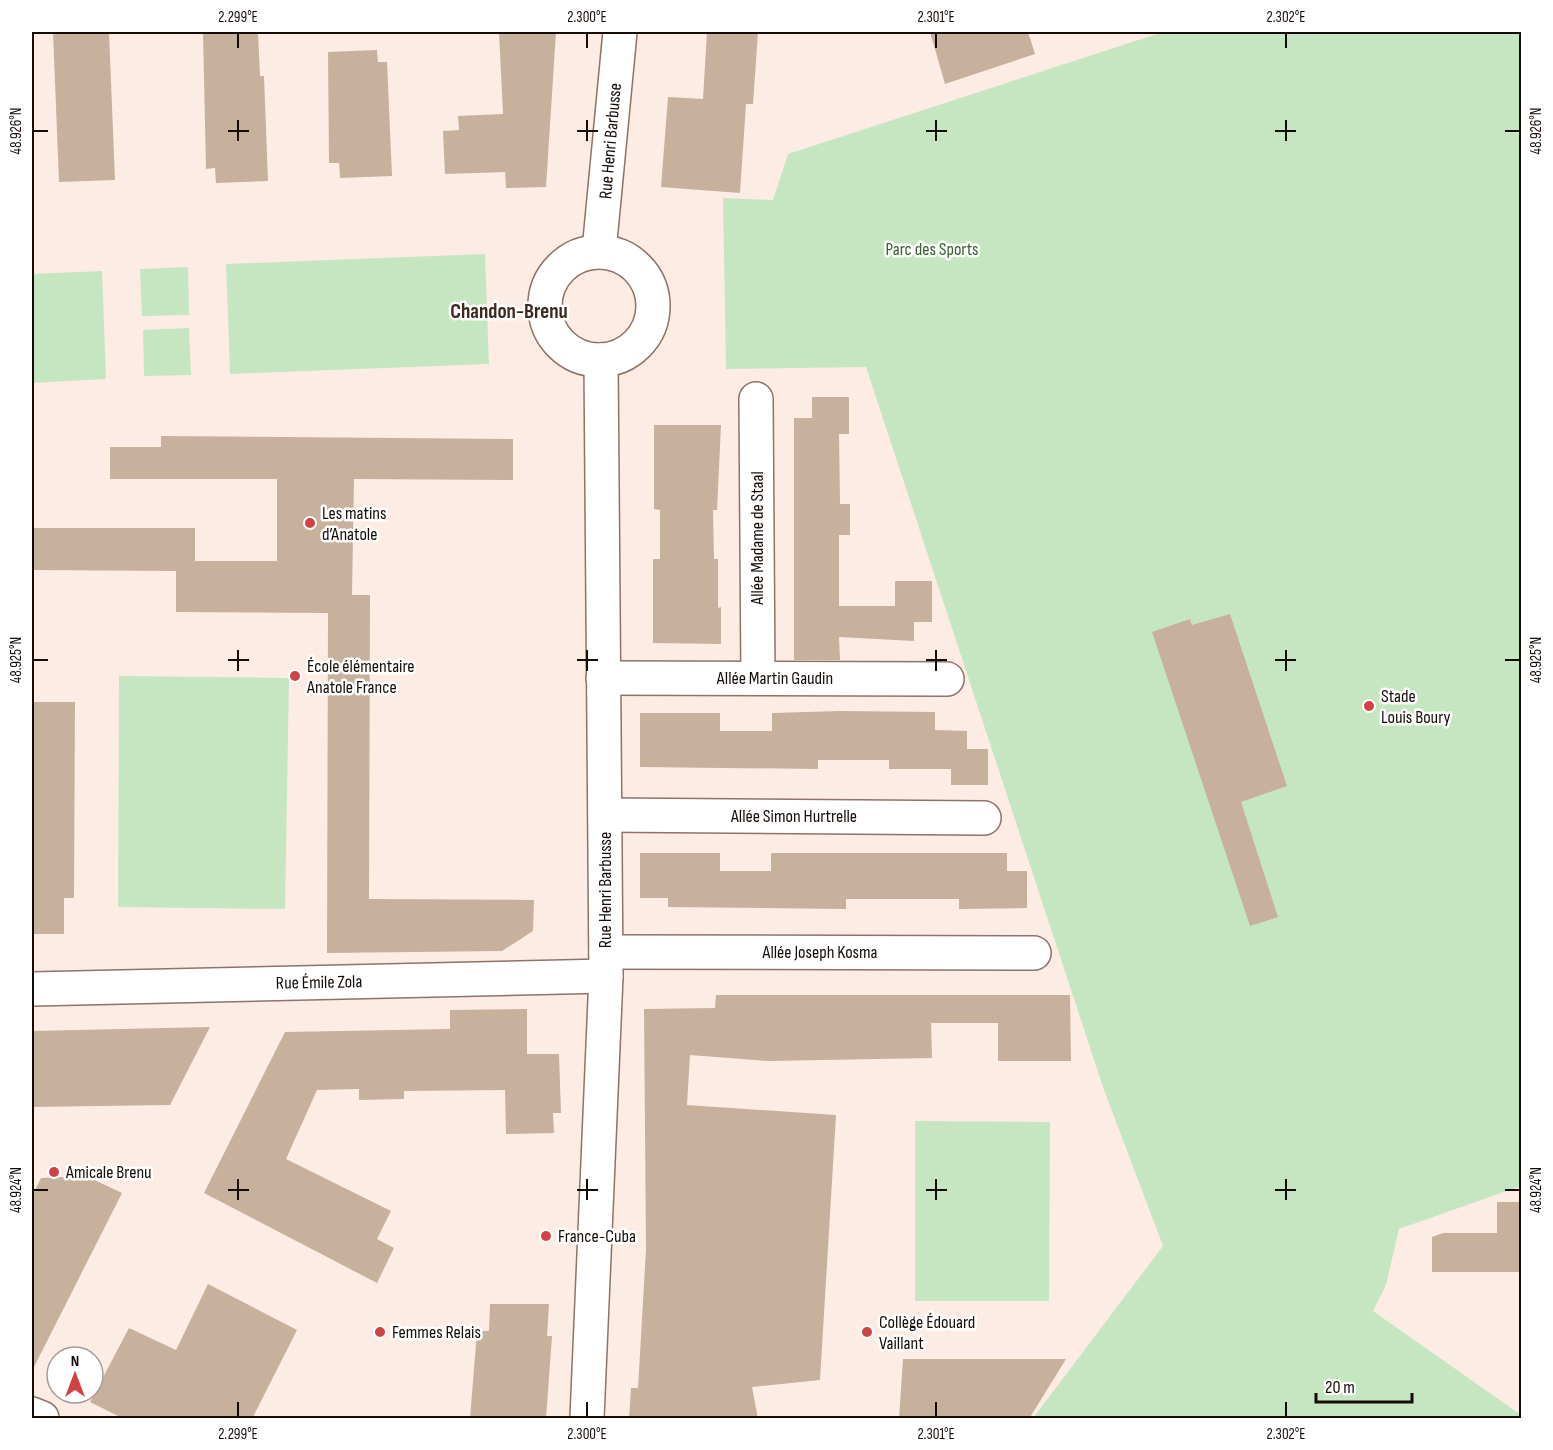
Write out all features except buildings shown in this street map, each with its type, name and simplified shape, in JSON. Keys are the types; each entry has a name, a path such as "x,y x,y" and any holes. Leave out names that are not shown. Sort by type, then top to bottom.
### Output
{"street":[{"name":"Rue Henri Barbusse","path":"599,251 620,32"},
{"path":"599,251 615,253 640,270 649,283 653,297 650,324 634,347 619,357 601,360 584,358 568,350 555,339 547,323 544,306 547,290 555,274 566,261 582,253 599,251"},
{"name":"Rue Henri Barbusse","path":"587,1419 606,964 601,360"},
{"name":"Allée Madame de Staal","path":"756,399 758,678"},
{"name":"Allée Martin Gaudin","path":"603,678 947,679"},
{"name":"Allée Simon Hurtrelle","path":"605,815 984,818"},
{"name":"Allée Joseph Kosma","path":"606,964 1034,953"},
{"name":"Rue Émile Zola","path":"32,989 606,964"},
{"path":"32,1414 42,1419"}],"green space":[{"name":"Parc des Sports","path":"1163,32 1521,32 1521,1186 1399,1229 1386,1285 1373,1311 1521,1415 1521,1418 1033,1418 1163,1246 1104,1090 866,367 726,369 723,198 773,200 788,154"},
{"path":"485,254 489,364 230,374 226,264"},
{"path":"188,267 189,315 142,316 140,269"},
{"path":"102,271 106,379 32,383 32,274"},
{"path":"189,328 191,375 144,376 143,330"},
{"path":"119,676 289,678 285,909 118,907"},
{"path":"915,1121 1050,1122 1049,1301 915,1301"}],"place":[{"name":"Les matins d’Anatole","path":"310,523"},
{"name":"École élémentaire Anatole France","path":"295,676"},
{"name":"Stade Louis Boury","path":"1369,706"},
{"name":"Amicale Brenu","path":"54,1172"},
{"name":"France-Cuba","path":"546,1236"},
{"name":"Femmes Relais","path":"380,1332"},
{"name":"Collège Édouard Vaillant","path":"867,1332"}],"district":[{"name":"Chandon-Brenu","path":"509,311"}]}
